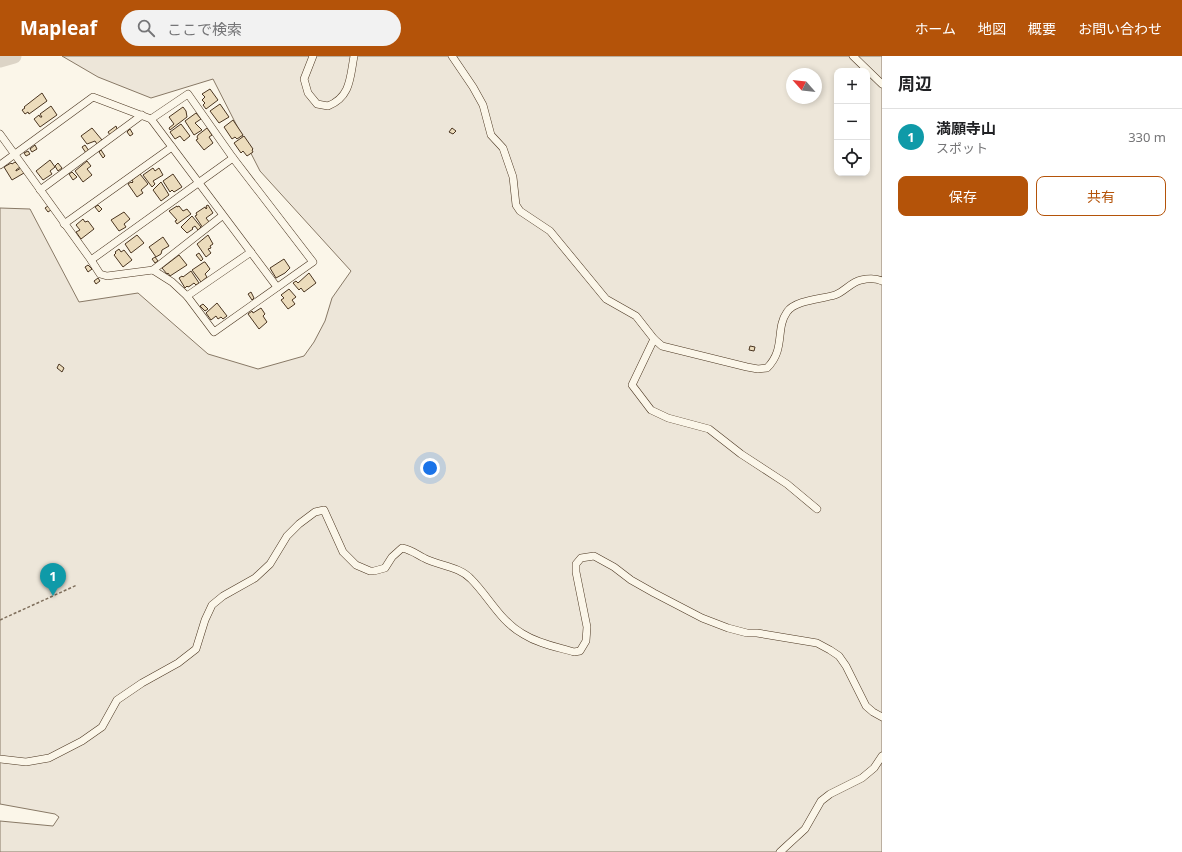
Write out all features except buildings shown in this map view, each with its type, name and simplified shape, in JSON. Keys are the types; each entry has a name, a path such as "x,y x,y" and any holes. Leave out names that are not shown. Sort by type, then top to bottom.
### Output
{"street":[{"path":"313,56 304,78 308,93 318,104 328,106 340,99 347,90 354,56"},
{"path":"452,56 483,105 492,135 503,148 512,177 516,204 520,212 550,231 606,299 636,316 654,339 662,346 758,369 766,368 774,362 779,345 782,323 787,312 793,306 837,294 861,280 876,278 882,281"},
{"path":"853,56 882,84"},
{"path":"151,119 188,94 233,158 313,262 214,332 187,296 172,282 153,270"},
{"path":"0,166 93,97 142,115 151,119 222,216 277,287"},
{"path":"40,190 142,115"},
{"path":"0,134 100,274 107,276 153,270 222,216"},
{"path":"64,224 172,147"},
{"path":"91,260 233,158"},
{"path":"187,296 251,252"},
{"path":"654,339 632,386 651,410 668,418 709,429 741,454 787,484 817,509"},
{"path":"0,759 26,762 49,758 82,741 102,727 117,700 142,683 178,663 196,649 205,620 212,605 223,596 254,578 270,564 287,536 299,524 315,512 324,510 343,552 356,565 370,571 374,571 385,568 392,557 402,548 411,550 424,558 439,564 450,566 470,578 506,621 522,634 540,642 574,652 580,651 586,641 587,627 576,572 576,564 581,558 594,556 654,593 702,618 727,628 746,633 757,633 817,643 830,650 839,656 846,666 866,706 882,717"},
{"path":"780,852 805,828 821,801 830,794 862,778 874,768 882,756"}],"path":[{"path":"0,620 77,585"}],"shaded area":[{"path":"62,56 882,56 882,852 0,852 0,821 53,826 59,817 55,814 0,804 0,208 30,209 79,302 138,293 208,354 258,369 304,356 314,342 325,321 332,298 351,271 260,171 213,79 151,98 98,77"}],"waterway":[{"path":"0,60 14,56"}],"place":[{"name":"満願寺山","path":"53,596"}]}
